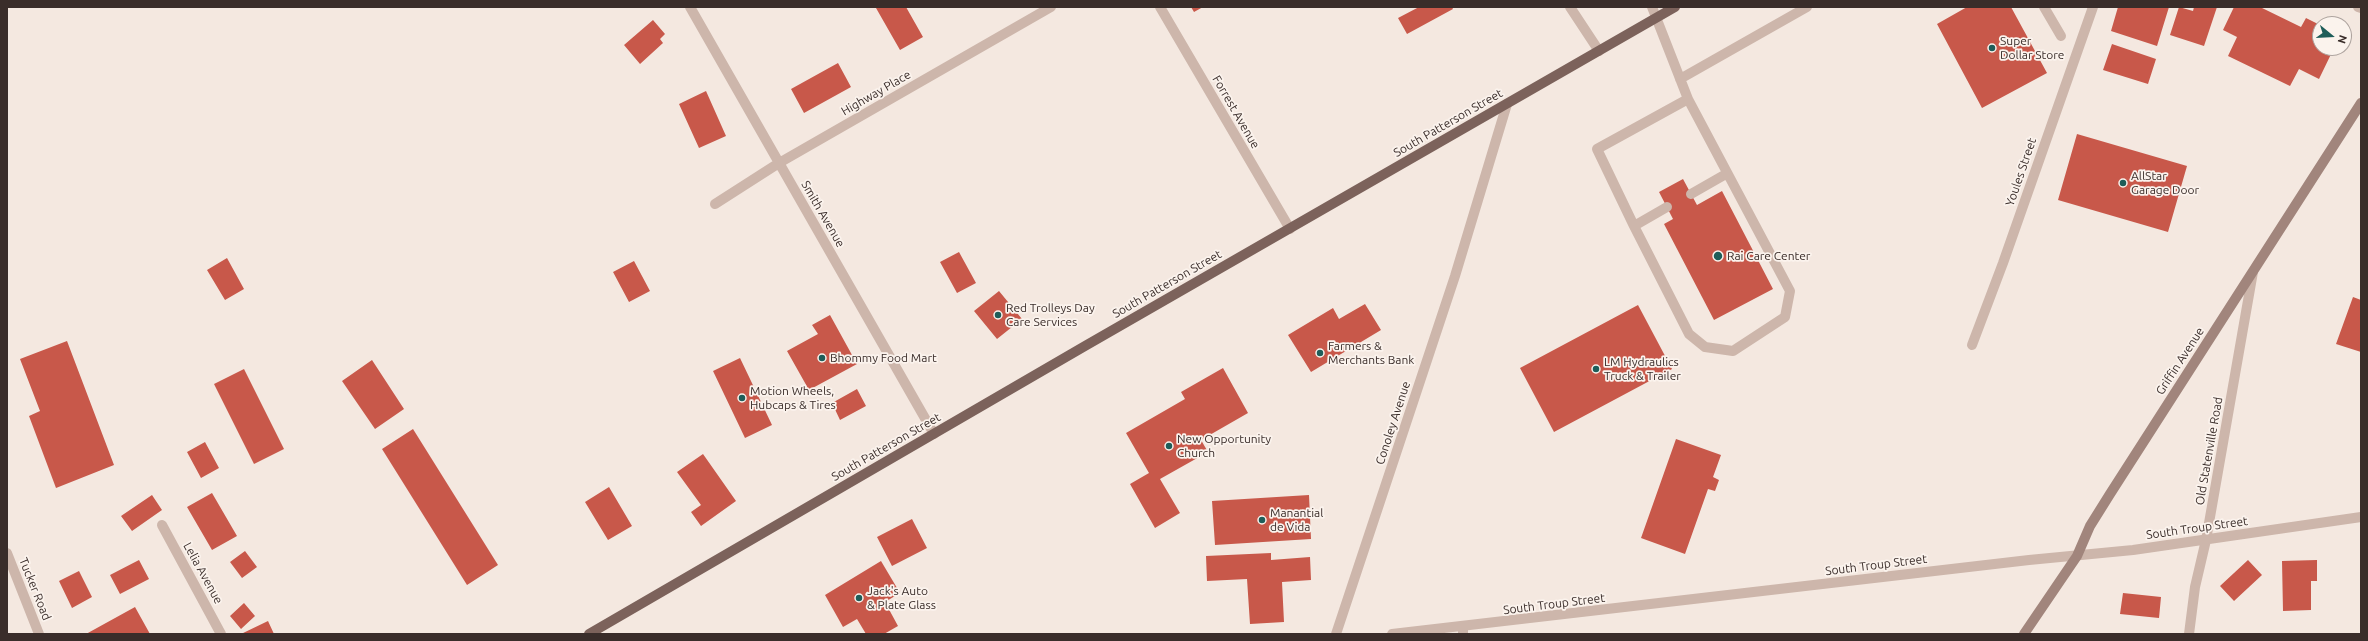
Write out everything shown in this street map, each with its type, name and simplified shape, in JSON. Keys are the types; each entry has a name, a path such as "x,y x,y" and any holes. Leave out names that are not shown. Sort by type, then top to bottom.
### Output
{"main road":[{"name":"South Patterson Street","path":"589,634 1675,7"},
{"name":"Griffin Avenue","path":"2024,634 2077,556 2094,520 2361,103"}],"street":[{"name":"Smith Avenue","path":"690,7 934,434"},
{"name":"Highway Place","path":"715,204 779,163 1051,7"},
{"name":"Forrest Avenue","path":"1160,7 1290,229"},
{"path":"1570,7 1599,51"},
{"path":"1652,7 1688,99 1726,174 1790,291 1785,317 1733,351 1705,347 1689,334 1597,149 1688,99"},
{"path":"1680,79 1807,7"},
{"path":"2044,7 2060,36"},
{"name":"Youles Street","path":"1972,345 2004,262 2093,7"},
{"name":"Conoley Avenue","path":"1336,634 1452,284 1507,104"},
{"path":"1691,194 1726,174"},
{"path":"1634,226 1667,207"},
{"name":"Old Statenville Road","path":"2189,634 2195,587 2206,540 2253,272"},
{"name":"South Troup Street","path":"1392,634 1463,631 2206,540 2361,517"},
{"name":"Lelia Avenue","path":"162,525 222,634"},
{"name":"Tucker Road","path":"7,553 39,634"}],"building":[{"path":"906,7 923,37 900,50 876,8"},
{"path":"1191,7 1203,7 1194,12"},
{"path":"1419,7 1452,7 1453,9 1407,34 1398,18"},
{"name":"Super Dollar Store","path":"1967,7 2011,7 2047,73 1982,108 1937,24"},
{"path":"2118,7 2169,7 2157,46 2111,31"},
{"path":"2179,7 2193,11 2194,7 2217,7 2204,46 2170,35"},
{"path":"2234,7 2260,7 2301,27 2306,18 2312,21 2312,56 2330,56 2319,79 2299,69 2290,86 2228,56 2237,37 2223,30"},
{"path":"653,20 665,34 660,39 663,43 640,64 624,45"},
{"path":"2112,44 2156,59 2148,84 2103,70"},
{"path":"838,63 851,87 804,113 791,89"},
{"path":"706,91 726,136 699,148 679,104"},
{"name":"AllStar Garage Door","path":"2077,134 2187,166 2168,232 2058,200"},
{"name":"Rai Care Center","path":"1683,179 1697,205 1722,191 1773,289 1714,320 1664,224 1673,219 1659,192"},
{"path":"959,252 976,283 957,293 940,262"},
{"path":"227,258 244,289 225,300 207,270"},
{"path":"634,261 650,291 629,302 613,272"},
{"name":"Red Trolleys Day Care Services","path":"999,291 1022,319 997,339 974,311"},
{"path":"2353,297 2361,300 2361,352 2336,344"},
{"name":"Farmers & Merchants Bank","path":"1365,304 1381,330 1311,372 1288,335 1333,308 1339,319"},
{"name":"LM Hydraulics Truck & Trailer","path":"1638,305 1672,369 1554,432 1520,368"},
{"name":"Bhommy Food Mart","path":"830,315 857,364 809,390 787,351 818,334 812,325"},
{"path":"67,341 114,465 56,488 29,416 40,411 20,359"},
{"name":"Motion Wheels, Hubcaps & Tires","path":"740,358 772,425 745,438 713,371"},
{"path":"372,360 404,409 375,429 342,381"},
{"name":"New Opportunity Church","path":"1223,368 1248,413 1201,440 1208,452 1160,479 1180,513 1155,528 1130,484 1149,473 1126,433 1185,399 1181,392"},
{"path":"244,369 284,449 254,464 214,384"},
{"path":"857,389 866,406 840,420 832,403"},
{"path":"413,429 498,565 467,585 382,449"},
{"path":"1676,439 1721,455 1713,477 1719,480 1715,491 1708,489 1685,554 1641,538"},
{"path":"205,442 219,468 201,478 187,452"},
{"path":"703,454 736,501 701,526 691,512 701,505 677,472"},
{"path":"609,487 632,526 608,540 585,502"},
{"path":"212,493 237,536 212,550 187,507"},
{"path":"152,495 162,510 132,531 121,516"},
{"name":"Manantial de Vida","path":"1309,495 1311,539 1215,545 1212,501"},
{"path":"912,519 927,548 892,566 877,537"},
{"path":"245,551 257,567 242,578 230,562"},
{"path":"1271,553 1271,560 1310,557 1311,580 1282,582 1284,622 1250,624 1247,579 1207,581 1206,556"},
{"path":"139,560 149,579 120,594 110,575"},
{"path":"2248,560 2262,575 2234,601 2220,586"},
{"path":"2317,560 2317,581 2311,581 2311,610 2283,611 2282,561"},
{"name":"Jack's Auto & Plate Glass","path":"881,561 900,593 885,602 898,626 884,634 866,634 857,619 843,627 825,595"},
{"path":"79,571 92,597 72,608 59,581"},
{"path":"2123,593 2161,597 2159,618 2120,614"},
{"path":"244,603 255,616 241,629 230,616"},
{"path":"135,607 150,634 86,634"},
{"path":"268,621 274,634 241,634"}],"place":[{"name":"Super Dollar Store","path":"1992,48"},
{"name":"AllStar Garage Door","path":"2123,183"},
{"name":"Rai Care Center","path":"1718,256"},
{"name":"Red Trolleys Day Care Services","path":"998,315"},
{"name":"Farmers & Merchants Bank","path":"1320,353"},
{"name":"Bhommy Food Mart","path":"822,358"},
{"name":"LM Hydraulics Truck & Trailer","path":"1596,369"},
{"name":"Motion Wheels, Hubcaps & Tires","path":"742,398"},
{"name":"New Opportunity Church","path":"1169,446"},
{"name":"Manantial de Vida","path":"1262,520"},
{"name":"Jack's Auto & Plate Glass","path":"859,598"}]}
